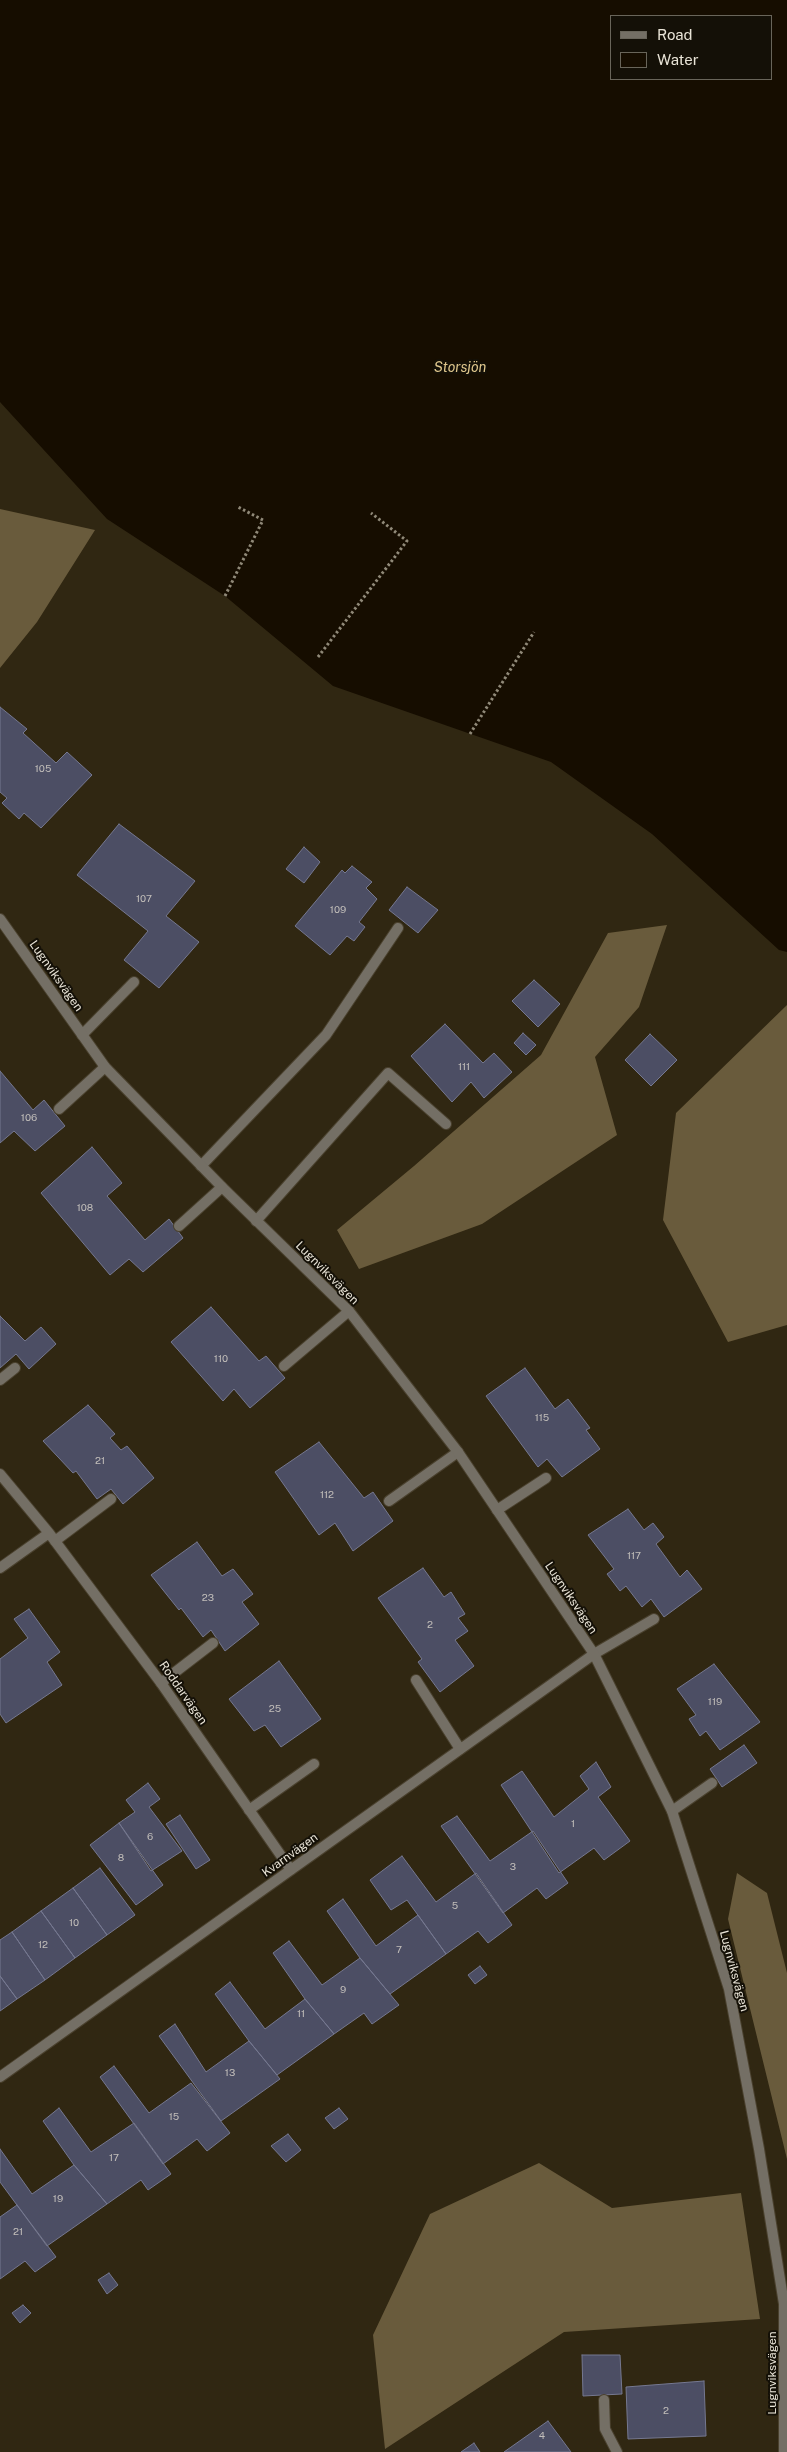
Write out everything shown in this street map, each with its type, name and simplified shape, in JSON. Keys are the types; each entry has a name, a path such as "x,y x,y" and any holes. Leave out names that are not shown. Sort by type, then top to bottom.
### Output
{"street":[{"name":"Lugnviksvägen","path":"0,919 105,1067 201,1166 349,1311 458,1452 594,1654 672,1811 728,1989 759,2149 784,2304 784,2452"},
{"path":"201,1166 326,1035 398,928"},
{"path":"82,1035 134,982"},
{"path":"60,1109 105,1067"},
{"path":"256,1221 388,1073 446,1124"},
{"path":"179,1226 222,1187"},
{"path":"284,1366 349,1311"},
{"path":"0,1380 15,1368"},
{"path":"389,1501 458,1452"},
{"name":"Roddarvägen","path":"0,1474 52,1537 161,1683 291,1870"},
{"path":"497,1510 546,1478"},
{"path":"0,1568 111,1499"},
{"name":"Kvarnvägen","path":"0,2078 594,1654 654,1619"},
{"path":"161,1683 213,1643"},
{"path":"416,1680 460,1749"},
{"path":"249,1810 314,1764"},
{"path":"672,1811 712,1783"},
{"path":"604,2400 605,2429 618,2452"}],"path":[{"path":"225,596 263,520 238,507"},
{"path":"318,657 407,541 371,513"},
{"path":"470,734 534,632"}],"shaded area":[{"path":"0,509 95,530 37,622 0,668"},
{"path":"667,925 639,1007 595,1057 617,1135 482,1224 359,1269 337,1230 414,1166 541,1055 608,933"},
{"path":"787,1005 787,1325 728,1342 663,1220 676,1113"},
{"path":"737,1873 767,1893 787,1973 787,2159 728,1919"},
{"path":"539,2163 612,2208 741,2193 760,2319 564,2332 385,2449 373,2335 430,2214"}],"water":[{"name":"Storsjön","path":"0,0 787,0 787,952 779,950 652,834 551,762 333,686 225,596 107,519 0,402"}],"building":[{"path":"0,707 27,729 23,733 56,763 67,752 92,775 41,828 24,813 19,819 2,803 7,798 0,792"},
{"path":"119,824 195,881 166,916 199,942 159,988 124,960 148,931 77,875"},
{"path":"304,847 320,862 304,883 286,869"},
{"path":"352,866 372,882 366,888 377,899 359,922 365,927 354,941 347,936 330,955 295,926 342,870 345,873"},
{"path":"407,887 438,910 418,933 389,910"},
{"path":"534,980 560,1004 538,1027 512,1001"},
{"path":"445,1024 483,1063 494,1053 512,1072 484,1098 471,1082 452,1102 411,1056"},
{"path":"523,1033 536,1045 526,1055 514,1043"},
{"path":"650,1034 677,1060 651,1086 625,1060"},
{"path":"0,1071 33,1110 44,1100 65,1126 35,1151 14,1131 0,1143"},
{"path":"92,1147 122,1183 107,1196 145,1240 169,1219 183,1238 143,1272 129,1259 110,1275 41,1193"},
{"path":"211,1307 259,1361 266,1356 285,1378 250,1408 234,1389 223,1401 171,1342"},
{"path":"0,1316 25,1341 41,1327 56,1344 29,1369 16,1354 0,1368"},
{"path":"525,1368 555,1409 568,1399 590,1428 586,1430 600,1449 562,1477 547,1459 538,1467 486,1396"},
{"path":"88,1405 115,1434 110,1438 121,1450 127,1446 154,1478 123,1504 111,1489 97,1499 76,1471 73,1473 43,1441"},
{"path":"319,1442 364,1498 373,1492 393,1521 353,1551 335,1523 319,1535 275,1472"},
{"path":"628,1509 644,1530 653,1523 664,1537 656,1544 680,1577 687,1570 702,1589 664,1617 651,1599 642,1607 626,1586 620,1591 607,1574 614,1569 588,1535"},
{"path":"197,1542 222,1576 233,1569 253,1594 242,1602 259,1624 225,1651 211,1630 203,1637 181,1608 179,1610 151,1575"},
{"path":"423,1568 444,1597 451,1592 465,1614 458,1618 468,1631 455,1640 474,1666 440,1692 418,1662 422,1659 378,1598"},
{"path":"29,1609 60,1652 47,1662 62,1685 6,1723 0,1714 0,1659 28,1638 14,1619"},
{"path":"279,1661 321,1719 281,1747 265,1725 254,1731 229,1699"},
{"path":"714,1664 760,1722 720,1750 706,1731 700,1736 689,1719 696,1715 677,1689"},
{"path":"744,1745 757,1763 722,1787 710,1769"},
{"path":"596,1762 611,1787 598,1797 630,1841 604,1860 594,1848 559,1873 501,1785 522,1771 554,1817 589,1789 580,1776"},
{"path":"148,1783 160,1799 149,1807 182,1851 151,1871 119,1823 135,1812 126,1800"},
{"path":"180,1815 210,1860 196,1869 166,1824"},
{"path":"457,1816 490,1861 533,1831 568,1883 546,1899 537,1888 503,1913 441,1826"},
{"path":"119,1823 163,1885 136,1905 90,1845"},
{"path":"402,1856 436,1902 476,1873 512,1925 488,1943 478,1931 446,1954 407,1900 391,1910 370,1880"},
{"path":"100,1868 135,1915 107,1935 73,1888"},
{"path":"73,1888 107,1935 75,1958 41,1911"},
{"path":"343,1899 376,1946 418,1915 446,1954 390,1994 360,1958 327,1911"},
{"path":"41,1911 75,1958 45,1980 12,1932"},
{"path":"12,1932 45,1980 17,1999 0,1976 0,1940"},
{"path":"289,1941 322,1985 360,1958 399,2005 372,2024 364,2013 334,2034 305,1999 273,1953"},
{"path":"480,1966 487,1975 475,1984 468,1975"},
{"path":"0,1976 17,1999 0,2011"},
{"path":"230,1982 265,2029 305,1999 334,2034 277,2075 249,2041 215,1994"},
{"path":"175,2024 206,2072 249,2041 280,2079 221,2121 159,2036"},
{"path":"114,2066 149,2113 191,2083 230,2133 207,2151 197,2139 163,2164 100,2077"},
{"path":"59,2108 91,2152 134,2123 171,2174 148,2190 141,2180 107,2204 74,2165 43,2121"},
{"path":"339,2108 348,2119 334,2129 325,2118"},
{"path":"288,2134 301,2150 286,2162 271,2146"},
{"path":"0,2149 32,2194 74,2165 107,2204 47,2246 0,2182"},
{"path":"17,2205 56,2257 35,2272 25,2261 0,2279 0,2217"},
{"path":"109,2273 118,2285 107,2294 98,2280"},
{"path":"23,2305 31,2313 20,2323 12,2313"},
{"path":"582,2355 620,2355 622,2394 583,2396"},
{"path":"704,2381 706,2436 628,2439 626,2387"},
{"path":"548,2421 571,2452 504,2452"},
{"path":"474,2443 480,2452 461,2452"}]}
